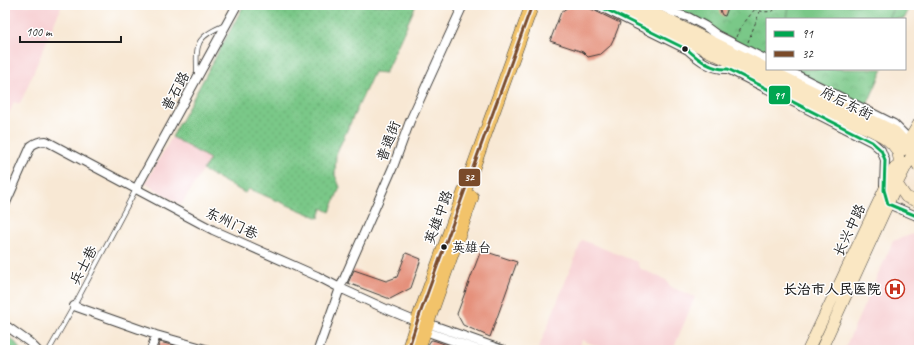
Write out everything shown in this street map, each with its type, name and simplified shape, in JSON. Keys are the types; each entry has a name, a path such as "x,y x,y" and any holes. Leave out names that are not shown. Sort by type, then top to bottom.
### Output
{"main road":[{"name":"英雄中路","path":"418,350 423,325 532,5"},
{"name":"英雄中路","path":"408,350 423,325 540,5"},
{"name":"府后东街","path":"614,5 889,141 896,147 899,158"},
{"name":"府后东街","path":"637,5 766,68"},
{"name":"府后东街","path":"769,70 895,132 913,146 919,167"},
{"name":"长兴中路","path":"821,350 897,184 913,146 919,123"},
{"name":"长兴中路","path":"808,350 899,158 913,146"},
{"path":"899,158 897,184 906,196 919,202"},
{"path":"897,184 919,194"}],"street":[{"name":"普石路","path":"136,189 238,5"},
{"name":"普通街","path":"318,350 340,288 393,167 410,121 463,5"},
{"path":"597,5 688,50 697,59 719,69 728,69 872,142 881,150 885,160 884,190 888,204 919,217"},
{"path":"658,5 705,26 717,35 766,60"},
{"path":"787,70 894,124 913,146"},
{"name":"东州门巷","path":"5,206 28,151 35,142 46,141 213,230 423,325"},
{"path":"74,306 156,335 209,350"},
{"path":"5,325 37,350"},
{"path":"423,325 479,350"},
{"path":"423,325 503,350"},
{"path":"151,350 156,335"}],"lane":[{"path":"197,78 196,53 199,42 208,32 227,24"},
{"name":"兵士巷","path":"49,350 136,189"}],"path":[{"path":"749,5 754,9 769,12 778,10 783,5"},
{"path":"733,43 740,28 754,9"},
{"path":"745,49 760,11"}],"shaded area":[{"path":"5,5 62,5 20,104 14,102 5,123"},
{"path":"172,137 210,159 181,205 145,183"},
{"name":"长治市人民医院","path":"919,232 919,350 844,350 893,241"},
{"path":"582,240 637,262 639,268 666,280 671,287 695,297 673,350 607,350 582,340 578,350 538,350"}],"green space":[{"path":"244,5 416,5 385,73 374,72 336,154 335,175 340,187 330,212 322,208 319,218 249,189 245,193 203,170 210,159 172,137"},
{"path":"664,5 911,5 904,18 766,18 766,56"},
{"path":"789,5 894,5 888,18 787,18"},
{"path":"792,70 883,70 866,107"},
{"path":"5,334 16,343 20,350 5,350"}],"building":[{"path":"571,5 585,6 620,23 610,46 601,54 588,57 583,52 550,41 561,12"},
{"path":"719,5 729,5 725,16 722,15"},
{"path":"481,250 517,262 490,337 463,325 457,314"},
{"path":"406,253 421,259 411,288 390,299 348,283 354,270 386,281 397,277"},
{"path":"432,340 460,350 426,350 430,341"},
{"path":"160,342 186,349 186,350 157,350"}],"transit line":[{"name":"32","path":"408,350 532,5"},
{"name":"91","path":"597,5 688,50 706,64 717,68 728,69 872,142 881,150 885,160 884,190 888,204 919,217"}],"place":[{"name":"英雄台","path":"444,247"},
{"name":"长治市人民医院","path":"895,289"}]}
